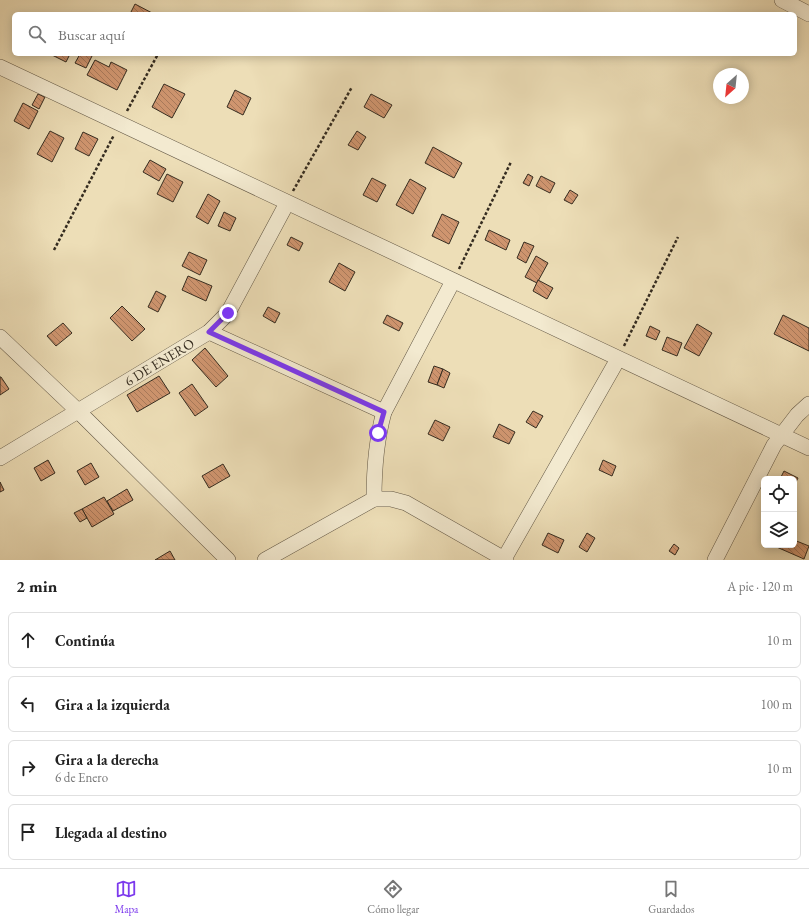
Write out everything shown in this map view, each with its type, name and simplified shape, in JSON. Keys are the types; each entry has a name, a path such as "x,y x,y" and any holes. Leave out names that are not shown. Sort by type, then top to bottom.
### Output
{"street":[{"path":"782,0 806,8"},
{"path":"0,67 809,448"},
{"name":"6 DE ENERO","path":"0,458 209,332 228,313 286,203"},
{"path":"374,499 374,465 378,433 384,412 453,281"},
{"path":"209,332 384,412"},
{"path":"0,337 78,411 228,560"},
{"path":"265,560 374,499 391,499 406,503 505,560 618,359"},
{"path":"715,560 781,434 797,415 809,404"}],"path":[{"path":"54,250 157,56"},
{"path":"286,203 352,87"},
{"path":"453,281 511,162"},
{"path":"618,359 678,237"}],"building":[{"path":"135,4 150,12 131,12"},
{"path":"54,56 69,56 66,62"},
{"path":"79,56 92,56 86,68 75,63"},
{"path":"95,60 109,67 111,62 127,70 117,90 87,75"},
{"path":"164,84 185,94 172,118 152,107"},
{"path":"235,90 251,98 243,115 227,107"},
{"path":"38,94 45,97 39,109 32,105"},
{"path":"371,94 392,105 384,118 364,107"},
{"path":"23,103 38,111 29,129 14,121"},
{"path":"50,131 64,138 52,162 37,154"},
{"path":"357,131 366,137 358,150 348,145"},
{"path":"83,132 98,139 89,156 75,149"},
{"path":"433,147 462,163 454,178 425,163"},
{"path":"150,160 166,169 159,181 143,172"},
{"path":"167,174 183,182 173,202 157,194"},
{"path":"528,174 533,177 529,186 523,183"},
{"path":"541,176 555,183 550,193 536,186"},
{"path":"372,178 386,185 377,202 363,195"},
{"path":"410,179 426,188 413,214 396,205"},
{"path":"570,190 578,195 572,204 564,200"},
{"path":"208,194 220,201 208,224 196,217"},
{"path":"224,212 236,218 230,231 218,226"},
{"path":"442,214 459,222 449,244 432,236"},
{"path":"489,230 510,240 506,250 485,240"},
{"path":"291,237 303,243 299,251 287,245"},
{"path":"524,242 534,246 526,263 517,258"},
{"path":"189,252 207,260 200,275 182,266"},
{"path":"536,256 548,263 537,283 525,277"},
{"path":"339,263 355,272 345,291 329,282"},
{"path":"188,276 212,286 206,301 182,290"},
{"path":"538,280 553,288 547,299 533,291"},
{"path":"156,291 166,296 158,312 148,307"},
{"path":"122,306 145,329 132,341 110,318"},
{"path":"268,307 280,313 275,323 263,316"},
{"path":"387,315 403,323 399,331 383,323"},
{"path":"783,315 809,328 809,351 774,334"},
{"path":"63,323 72,333 56,346 47,336"},
{"path":"697,324 712,333 699,356 684,348"},
{"path":"650,326 660,331 656,340 646,336"},
{"path":"667,337 682,343 677,356 662,350"},
{"path":"205,348 228,376 216,387 192,360"},
{"path":"434,366 443,369 437,385 428,382"},
{"path":"443,369 450,373 444,388 437,385"},
{"path":"159,376 170,393 137,412 127,395"},
{"path":"0,377 9,389 0,395"},
{"path":"192,384 208,407 195,416 179,393"},
{"path":"533,411 543,416 536,428 526,422"},
{"path":"435,420 450,427 443,441 428,434"},
{"path":"499,424 515,432 509,444 493,437"},
{"path":"48,460 55,473 41,481 34,468"},
{"path":"603,460 616,466 612,476 599,470"},
{"path":"91,463 99,477 85,485 77,471"},
{"path":"223,464 230,476 209,488 202,476"},
{"path":"784,471 794,476 782,476"},
{"path":"0,482 4,490 0,492"},
{"path":"127,489 133,500 113,511 107,501"},
{"path":"104,497 114,514 92,527 82,509"},
{"path":"82,509 87,518 80,522 74,513"},
{"path":"548,533 564,540 558,553 542,545"},
{"path":"587,533 595,538 587,552 579,547"},
{"path":"797,541 809,546 804,559 779,548 797,548"},
{"path":"674,544 679,548 675,555 669,551"},
{"path":"170,551 175,560 155,560"}],"route":[{"path":"228,313 209,332 384,412 378,433"}]}
